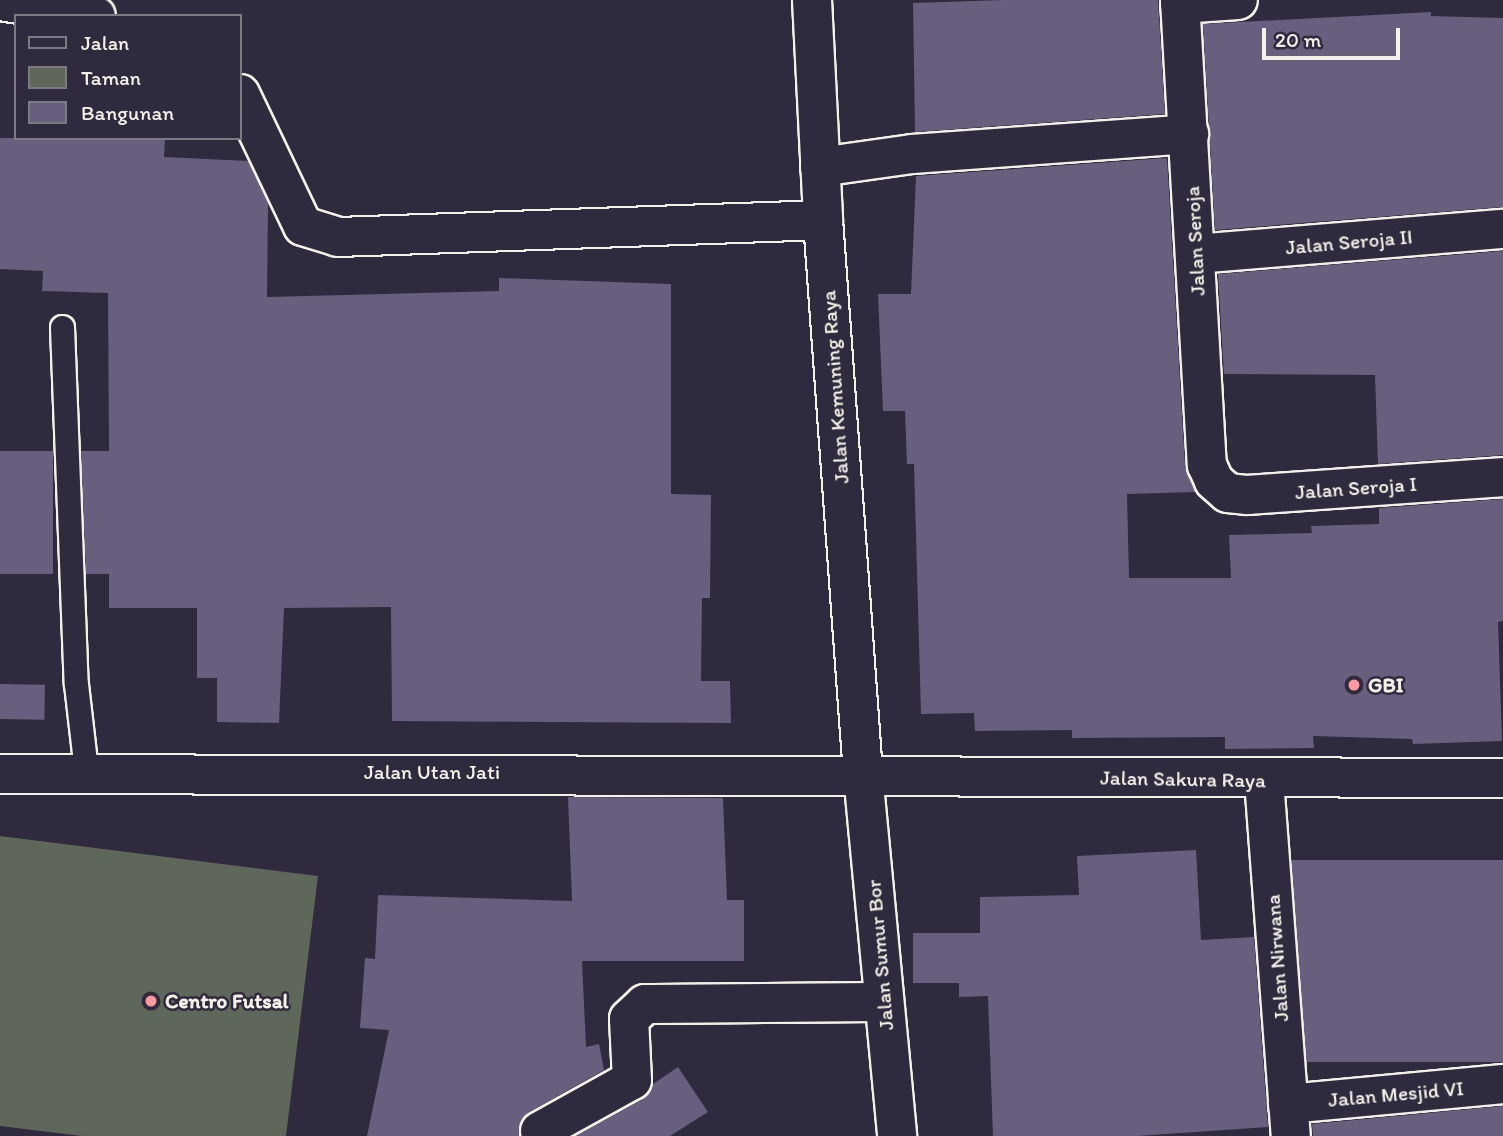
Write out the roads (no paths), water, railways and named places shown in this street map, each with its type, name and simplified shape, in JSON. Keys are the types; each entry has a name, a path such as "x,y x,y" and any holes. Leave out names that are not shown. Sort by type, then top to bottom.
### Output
{"street":[{"name":"Jalan Kemuning Raya","path":"812,0 823,220 863,774"},
{"path":"1180,2 1238,0"},
{"path":"0,1 83,14"},
{"name":"Jalan Seroja","path":"1180,2 1207,465 1214,481"},
{"path":"242,98 303,226 338,237 823,220"},
{"path":"820,167 912,153 1189,134"},
{"name":"Jalan Seroja II","path":"1195,254 1503,229"},
{"name":"Jalan Seroja I","path":"1214,481 1228,493 1248,495 1503,477"},
{"name":"Jalan Utan Jati","path":"0,774 86,771 863,774"},
{"name":"Jalan Sakura Raya","path":"863,774 1264,780 1503,778"},
{"name":"Jalan Sumur Bor","path":"863,774 897,1136"},
{"path":"873,881 873,849 883,820 902,797 930,781 961,776"},
{"name":"Jalan Nirwana","path":"1264,780 1290,1120"},
{"path":"540,1131 632,1080 629,1019 645,1004 884,1002"},
{"name":"Jalan Mesjid VI","path":"1290,1120 1503,1084"}],"lane":[{"path":"62,327 76,684 86,771"}],"place":[{"name":"GBI","path":"1354,685"},
{"name":"Centro Futsal","path":"151,1001"}]}
